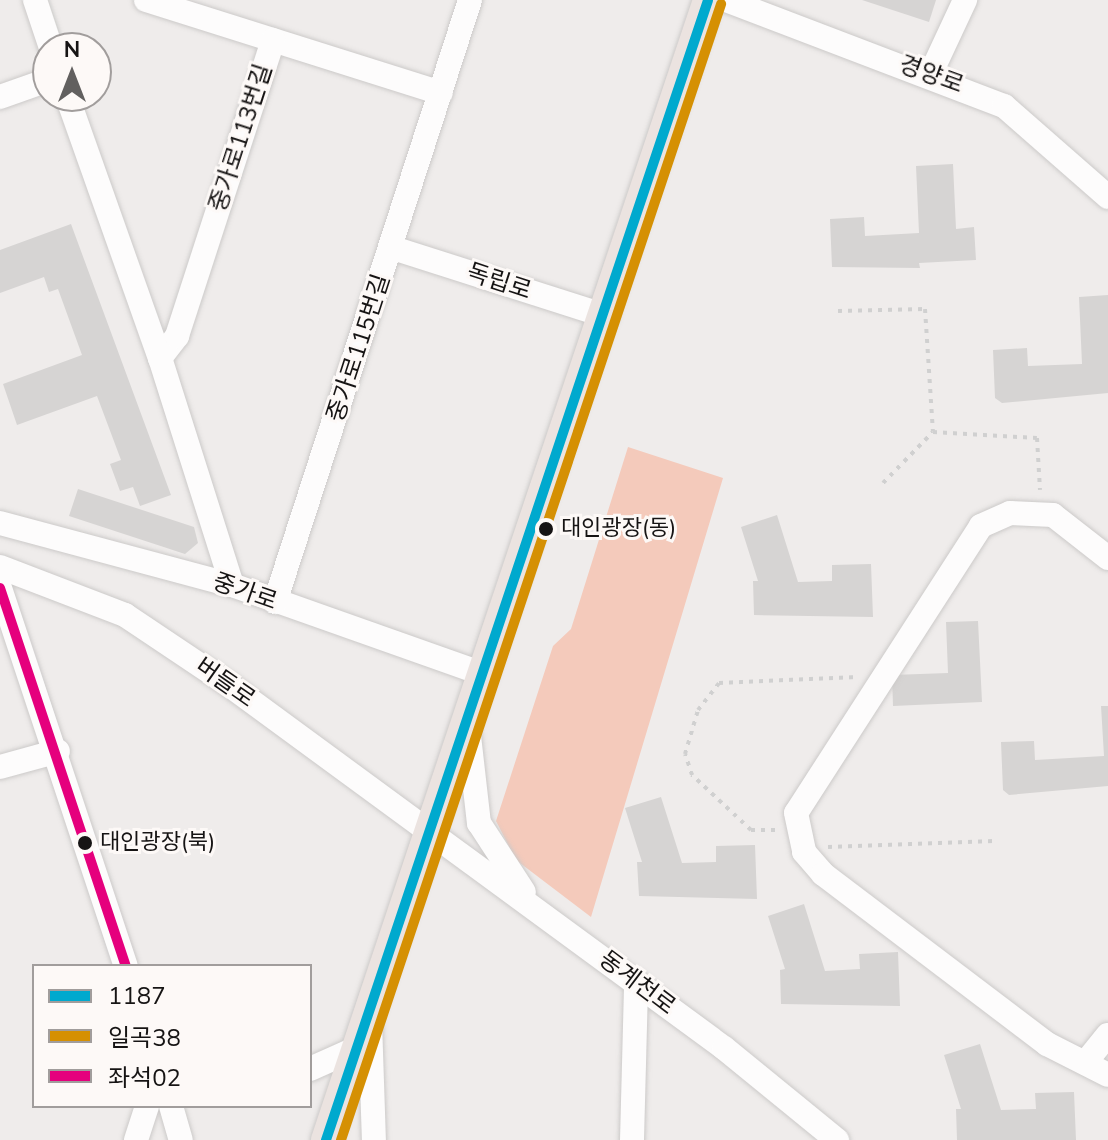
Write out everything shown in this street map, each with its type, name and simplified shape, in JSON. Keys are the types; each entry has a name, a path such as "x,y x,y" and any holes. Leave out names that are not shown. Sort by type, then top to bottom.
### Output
{"main road":[{"path":"326,1140 369,1006 486,675 708,0"}],"street":[{"path":"35,0 46,32"},
{"name":"중가로113번길","path":"146,0 273,40 177,336 160,358"},
{"name":"중가로115번길","path":"275,602 393,248 470,0"},
{"name":"경양로","path":"726,0 775,24 931,73 1031,124 1108,197"},
{"path":"931,73 965,0"},
{"path":"273,40 441,93"},
{"path":"0,97 32,86"},
{"path":"73,112 160,358 232,585"},
{"name":"독립로","path":"393,248 606,316"},
{"path":"1108,558 1063,520 1041,513 1010,513 981,526 798,804 799,839 823,874 1035,1035 1108,1075"},
{"name":"중가로","path":"0,523 232,585 486,675"},
{"name":"버들로","path":"0,567 125,615 431,834"},
{"path":"0,588 58,751 125,964"},
{"path":"468,727 479,823 534,907"},
{"path":"0,767 58,751"},
{"name":"동계천로","path":"431,834 636,982 837,1140"},
{"path":"632,1140 636,982"},
{"path":"369,1006 374,1140"},
{"path":"1085,1063 1108,1035"},
{"path":"312,1068 355,1049"},
{"path":"136,1140 146,1108"},
{"path":"172,1108 181,1140"}],"path":[{"path":"838,311 925,309 933,432 883,483"},
{"path":"933,432 1037,438 1041,513"},
{"path":"880,678 719,683 698,710 685,754 692,775 751,830 799,839 994,841"}],"shaded area":[{"path":"628,447 723,478 591,917 516,860 496,821 553,646 571,629"}],"building":[{"path":"862,0 936,0 929,22"},
{"path":"953,164 956,229 974,227 976,260 919,263 920,268 832,267 830,219 864,217 865,236 919,233 916,166"},
{"path":"71,224 171,495 140,506 133,487 120,491 110,464 121,460 97,396 17,425 3,384 82,355 58,289 49,292 44,277 0,293 0,250"},
{"path":"1108,295 1108,393 1002,403 995,398 993,350 1027,348 1028,366 1082,364 1079,297"},
{"path":"78,489 194,527 198,543 185,554 69,516"},
{"path":"777,515 798,582 832,581 832,565 871,564 873,617 754,615 753,581 758,581 741,527"},
{"path":"978,621 982,702 893,706 892,675 948,673 946,622"},
{"path":"1101,706 1108,706 1108,786 1009,795 1003,790 1001,742 1034,741 1035,760 1104,756"},
{"path":"661,797 682,863 716,862 716,846 755,845 757,899 639,896 637,862 642,862 625,808"},
{"path":"804,904 825,971 860,969 859,954 898,952 900,1006 781,1004 780,970 785,969 768,916"},
{"path":"980,1044 1001,1110 1036,1109 1035,1093 1074,1092 1076,1140 957,1140 956,1109 961,1109 944,1055"}],"transit line":[{"name":"1187","path":"326,1140 708,0"},
{"name":"일곡38","path":"341,1140 721,4"},
{"name":"좌석02","path":"0,588 125,964"}],"place":[{"name":"대인광장(동)","path":"546,529"},
{"name":"대인광장(북)","path":"85,843"}]}
